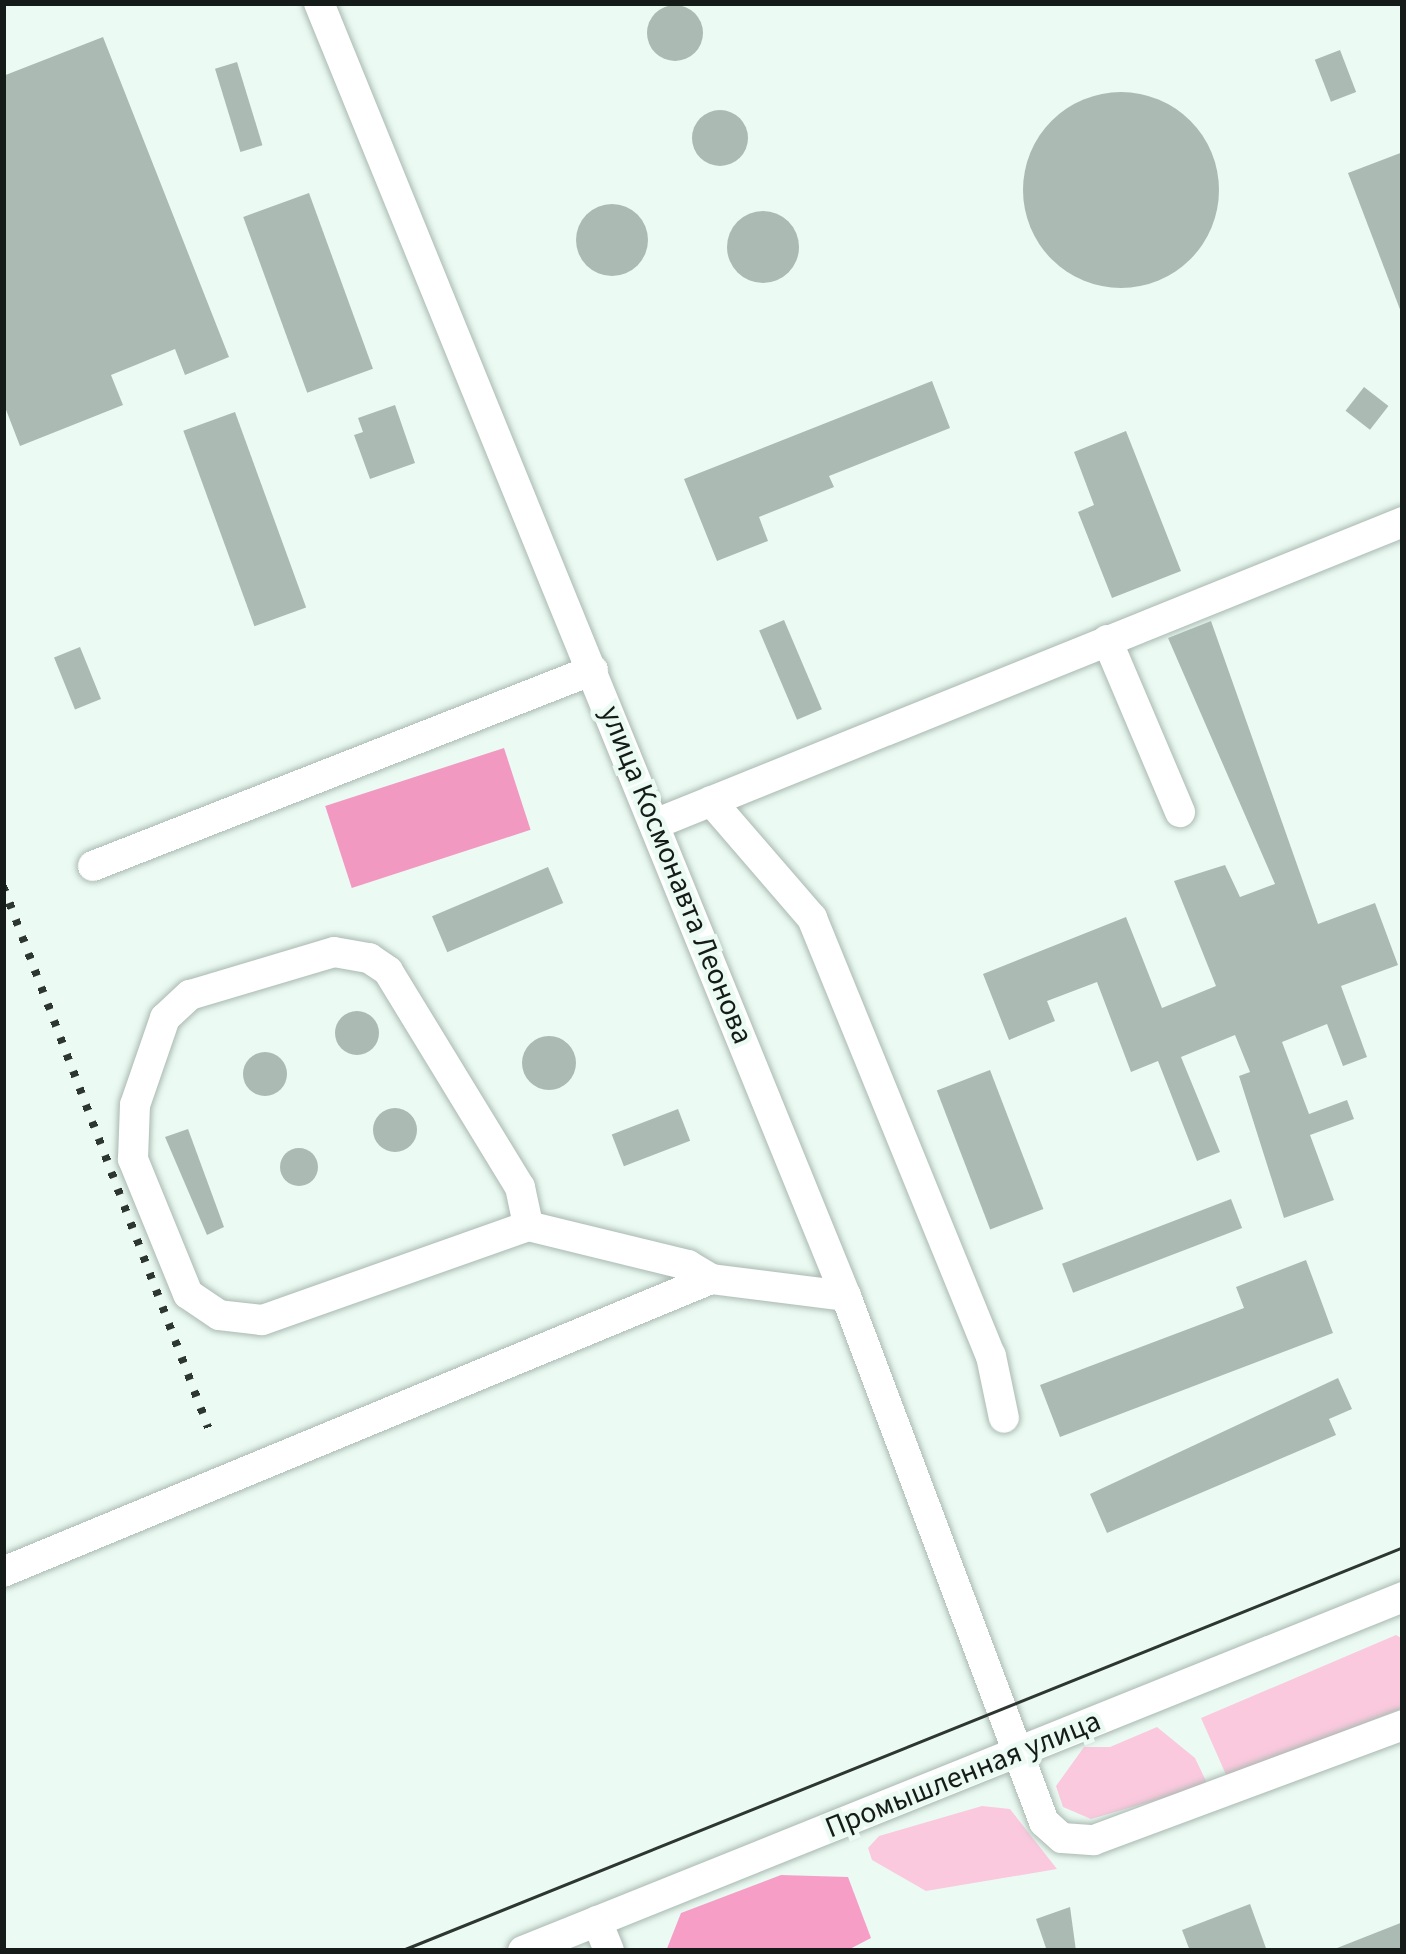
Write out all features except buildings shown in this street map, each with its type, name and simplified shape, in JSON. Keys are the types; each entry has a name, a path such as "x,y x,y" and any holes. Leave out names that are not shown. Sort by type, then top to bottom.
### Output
{"street":[{"name":"улица Космонавта Леонова","path":"319,3 846,1296 1044,1822 1082,1842 1403,1725"},
{"path":"655,824 1403,523"},
{"path":"1107,640 1180,812"},
{"path":"93,866 593,670"},
{"path":"711,801 812,918 992,1356 1004,1418"},
{"path":"528,1226 520,1187 388,971 369,958 334,952 190,995 165,1018 140,1084 133,1159 188,1294 219,1315 262,1320 528,1226 688,1265 711,1279 846,1296"},
{"path":"3,1572 711,1279"},
{"name":"Промышленная улица","path":"523,1951 1403,1597"},
{"path":"597,1921 609,1951"}],"shaded area":[{"path":"504,748 531,830 352,888 325,806"},
{"path":"1396,1635 1403,1639 1403,1708 1227,1777 1201,1718"},
{"path":"1157,1727 1195,1758 1208,1785 1091,1819 1063,1807 1056,1786 1084,1747 1110,1747"},
{"path":"982,1806 1010,1809 1057,1869 926,1891 872,1860 868,1848 879,1836"},
{"path":"781,1875 848,1877 871,1938 846,1951 666,1951 681,1913"}],"tram line":[{"path":"400,1951 1403,1547"}],"railway":[{"path":"3,886 208,1427"}]}
